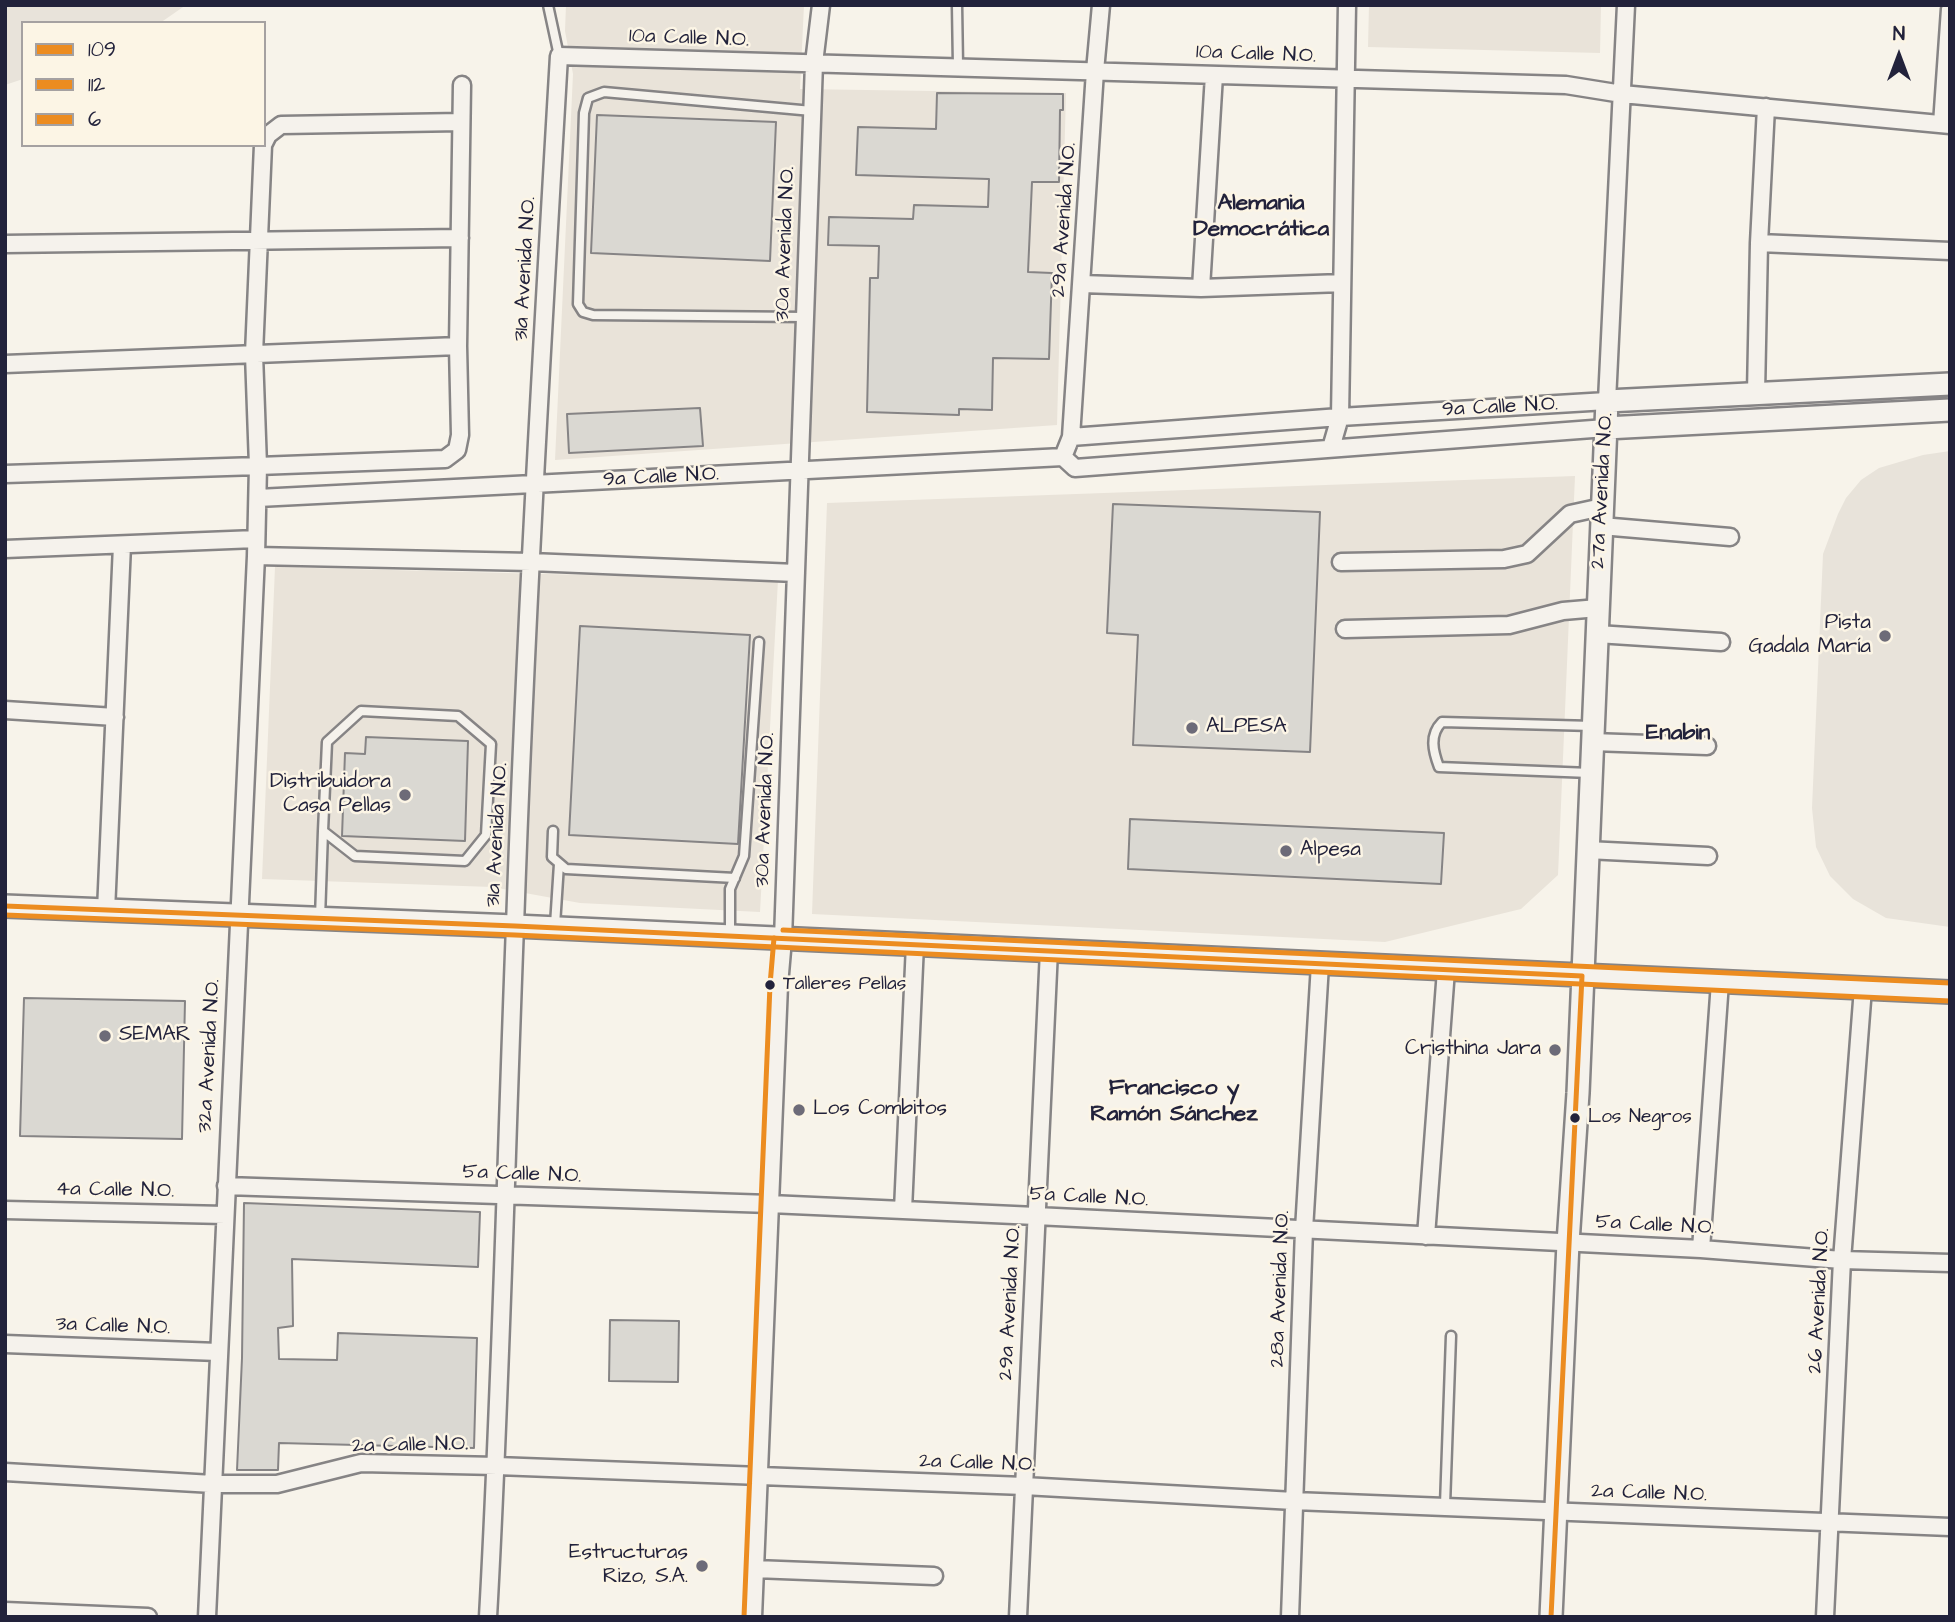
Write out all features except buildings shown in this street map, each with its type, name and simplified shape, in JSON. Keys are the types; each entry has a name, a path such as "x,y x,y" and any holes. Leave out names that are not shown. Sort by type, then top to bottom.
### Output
{"main road":[{"name":"9a Calle N.O.","path":"1607,401 1950,384"},
{"name":"27a Avenida N.O.","path":"1551,1617 1568,1243 1578,1093 1607,401"},
{"name":"9a Calle N.O.","path":"1606,428 1950,410"},
{"path":"5,906 515,926 1950,992"}],"street":[{"name":"30a Avenida N.O.","path":"753,1617 783,939 814,63 821,5"},
{"name":"29a Avenida N.O.","path":"1071,437 1101,5"},
{"path":"1331,449 1339,417 1347,5"},
{"name":"27a Avenida N.O.","path":"1607,401 1626,5"},
{"path":"1946,124 1950,9"},
{"name":"10a Calle N.O.","path":"559,56 1566,85 1622,94 1946,124"},
{"name":"31a Avenida N.O.","path":"488,1617 497,1466 515,926 534,485 559,56"},
{"path":"1201,288 1214,75"},
{"path":"5,474 445,459 457,450 460,435 458,346 462,85"},
{"path":"1756,393 1759,243 1766,107"},
{"path":"266,140 281,125 461,122"},
{"name":"32a Avenida N.O.","path":"206,1617 258,498 254,354 264,147"},
{"path":"5,244 460,238"},
{"path":"1759,243 1950,251"},
{"path":"1082,284 1201,288 1342,283"},
{"path":"5,364 458,346"},
{"name":"9a Calle N.O.","path":"1071,437 1607,401"},
{"name":"9a Calle N.O.","path":"258,498 1063,457 1075,468 1606,428"},
{"path":"1063,457 1071,437"},
{"path":"1341,562 1504,559 1527,554 1570,514 1602,516 1730,537"},
{"path":"5,549 122,545 256,548 796,573"},
{"path":"106,911 122,545"},
{"path":"1345,629 1509,625 1563,611 1598,608"},
{"path":"1597,634 1721,642"},
{"path":"5,710 115,717"},
{"path":"1592,734 1707,746"},
{"path":"1587,850 1708,856"},
{"path":"903,1210 915,944"},
{"name":"29a Avenida N.O.","path":"1018,1617 1049,950"},
{"name":"28a Avenida N.O.","path":"1290,1617 1304,1230 1320,964"},
{"path":"1426,1236 1446,970"},
{"path":"1701,1249 1720,982"},
{"name":"26 Avenida N.O.","path":"1825,1617 1842,1260 1863,988"},
{"name":"5a Calle N.O.","path":"226,1186 770,1204 1036,1216 1950,1264"},
{"name":"4a Calle N.O.","path":"5,1210 225,1215"},
{"name":"3a Calle N.O.","path":"5,1344 218,1352"},
{"name":"2a Calle N.O.","path":"5,1472 213,1484 277,1484 361,1463 497,1466 1024,1486 1294,1501 1950,1527"},
{"path":"755,1569 934,1576"},
{"path":"5,1611 148,1617"}],"lane":[{"path":"548,5 559,56"},
{"path":"957,5 958,66"},
{"path":"805,317 593,315 583,312 578,304 583,127 588,98 604,92 812,111"},
{"path":"730,936 730,889 744,856 759,642"},
{"path":"320,918 323,831 327,742 361,711 458,716 491,744 486,835 465,861 355,856 323,831"},
{"path":"1591,774 1439,767 1433,751 1435,729 1442,722 1592,734"},
{"path":"553,831 552,857 566,869 735,878"},
{"path":"555,928 559,864"},
{"path":"1445,1505 1451,1336"}],"shaded area":[{"path":"5,5 186,5 163,21 21,21 21,80 5,85"},
{"path":"566,5 804,5 800,89 1066,93 1057,425 555,460 573,74 565,31"},
{"path":"1369,5 1601,5 1600,53 1368,47"},
{"name":"Pista Gadala María","path":"1950,451 1950,927 1886,918 1853,899 1830,876 1816,847 1812,808 1823,554 1838,514 1846,498 1861,480 1879,468 1923,455"},
{"name":"ALPESA","path":"1575,476 1558,875 1521,909 1385,942 812,914 827,503"},
{"path":"275,567 778,580 760,912 580,903 492,887 262,879"}],"transit line":[{"name":"109","path":"5,906 515,926 1582,976"},
{"name":"112","path":"5,915 515,935 1950,1001"},
{"name":"6","path":"783,930 1950,983"},
{"name":"6","path":"744,1617 774,938"},
{"name":"109","path":"1551,1617 1582,976"}],"place":[{"name":"Pista Gadala María","path":"1885,636"},
{"name":"ALPESA","path":"1192,728"},
{"name":"Distribuidora Casa Pellas","path":"405,795"},
{"name":"Alpesa","path":"1286,851"},
{"name":"Talleres Pellas","path":"770,985"},
{"name":"SEMAR","path":"105,1036"},
{"name":"Cristhina Jara","path":"1555,1050"},
{"name":"Los Combitos","path":"799,1110"},
{"name":"Los Negros","path":"1575,1118"},
{"name":"Estructuras Rizo, S.A.","path":"702,1566"}],"district":[{"name":"Alemania Democrática","path":"1261,217"},
{"name":"Enabin","path":"1678,734"},
{"name":"Francisco y Ramón Sánchez","path":"1174,1102"}]}
